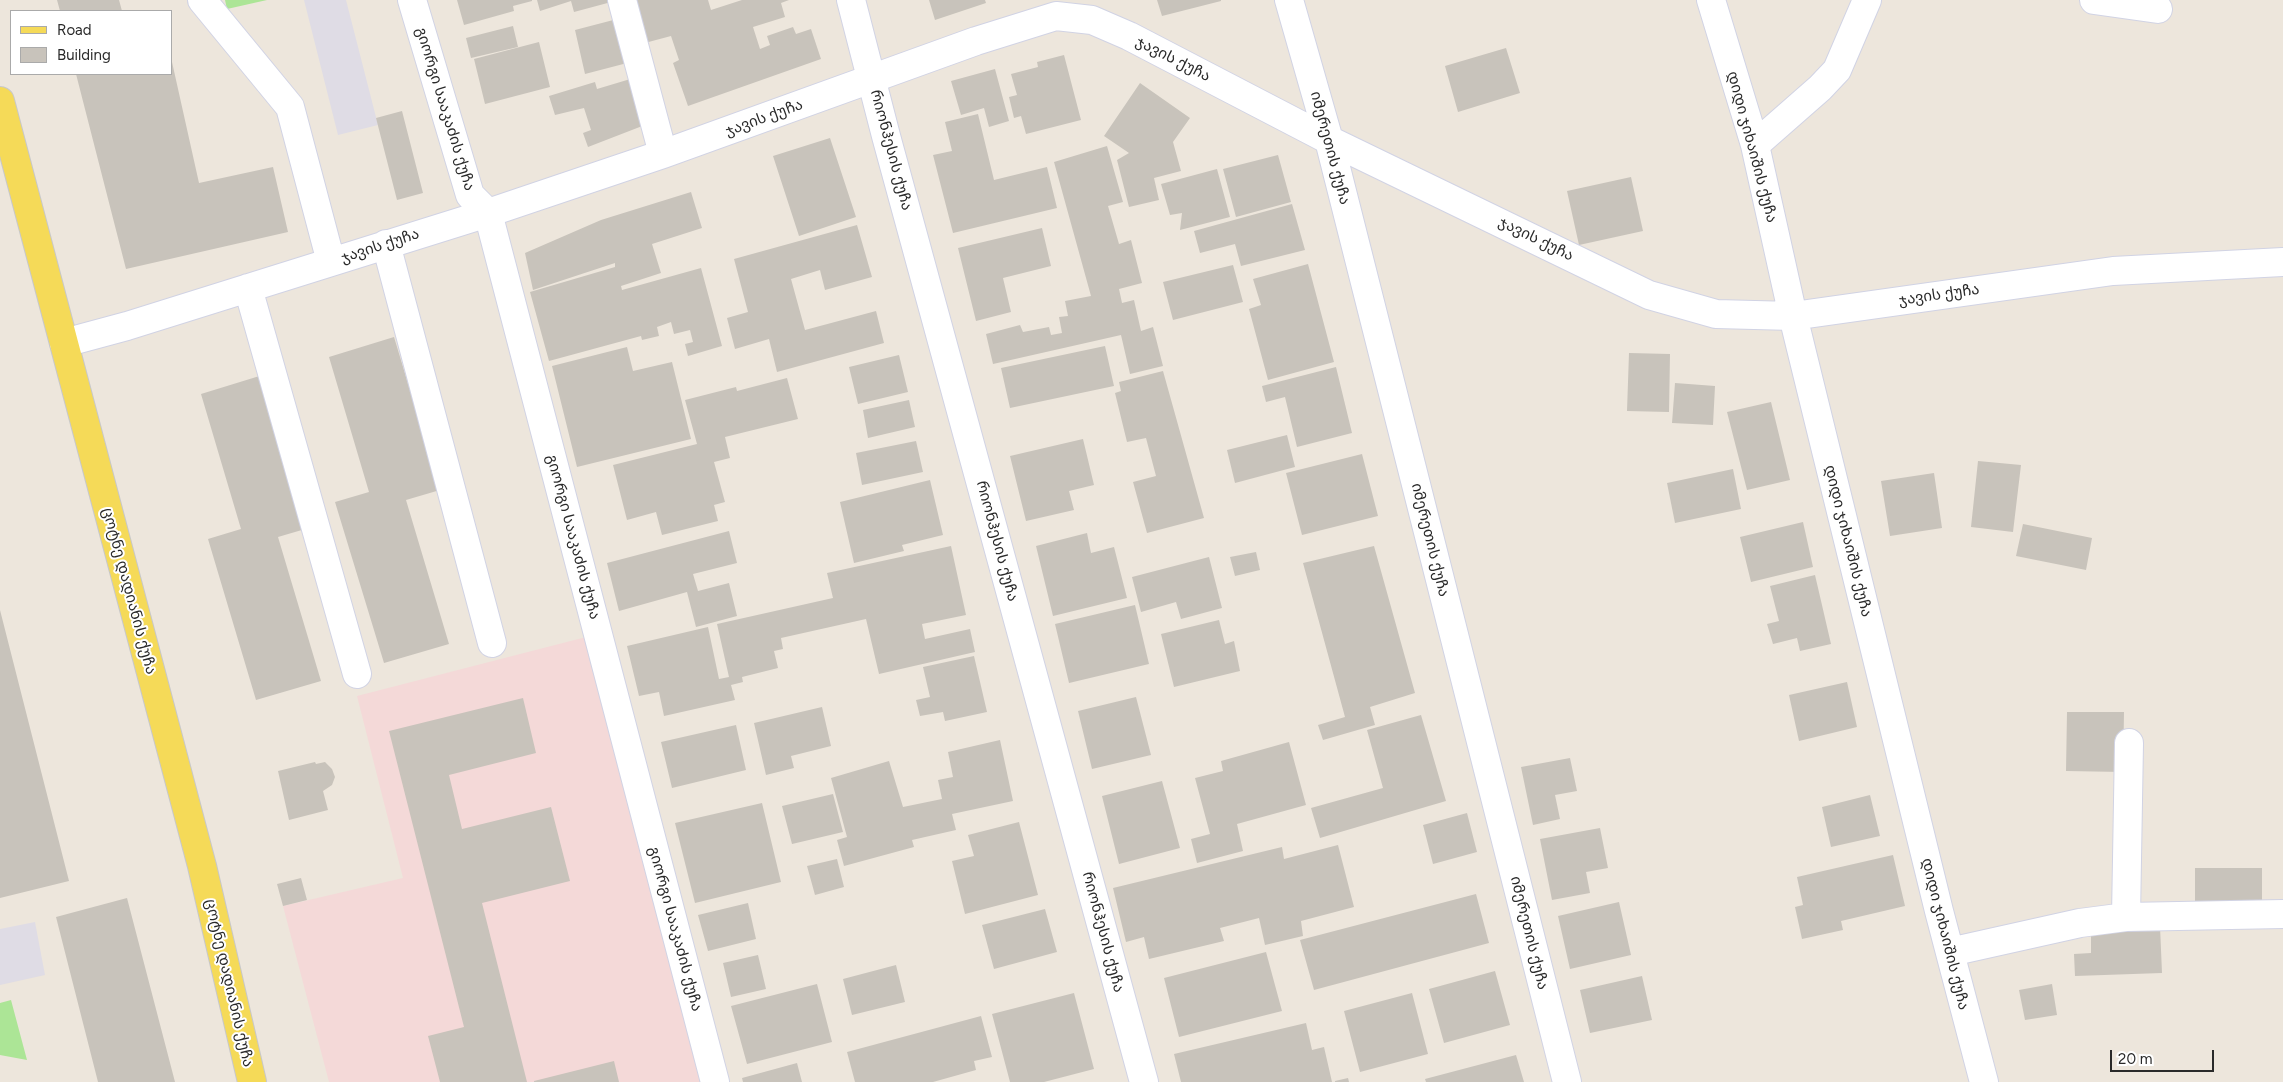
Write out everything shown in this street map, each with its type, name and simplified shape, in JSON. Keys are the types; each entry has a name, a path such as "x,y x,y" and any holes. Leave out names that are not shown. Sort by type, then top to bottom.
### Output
{"main road":[{"name":"ცოტნე დადიანის ქუჩა","path":"0,101 202,866 252,1082"}],"street":[{"path":"202,0 290,107 332,262"},
{"name":"გიორგი სააკაძის ქუჩა","path":"412,0 470,195 488,213 715,1082"},
{"path":"622,0 663,154"},
{"name":"რიონჰესის ქუჩა","path":"851,0 1144,1082"},
{"name":"იმერეთის ქუჩა","path":"1289,0 1329,140 1567,1082"},
{"name":"დიდი ჯიხაიშის ქუჩა","path":"1711,0 1755,146 1793,316 1950,952 1984,1082"},
{"path":"1755,146 1820,88 1837,70 1867,0"},
{"path":"2094,0 2158,9"},
{"name":"ჯავის ქუჩა","path":"64,343 127,326 488,213 663,154 976,41 1056,16 1092,20 1129,36 1329,140 1649,295 1716,314 1793,316 2113,271 2282,263"},
{"path":"386,244 492,643"},
{"path":"248,288 357,674"},
{"path":"2126,917 2129,743"},
{"path":"1950,952 2080,923 2126,917 2283,914"}],"shaded area":[{"path":"304,0 346,0 378,125 338,135"},
{"path":"590,636 705,1082 329,1082 283,906 403,878 357,696"},
{"path":"35,922 45,975 0,985 0,929"}],"green space":[{"path":"225,0 267,0 227,9"},
{"path":"11,1000 27,1060 0,1055 0,1003"}],"building":[{"path":"57,0 119,0 122,10 60,10"},
{"path":"457,0 532,1 513,6 514,11 464,25"},
{"path":"537,0 615,1 574,12 571,1 540,11"},
{"path":"628,0 708,0 711,10 742,0 789,0 781,3 785,17 753,27 760,49 770,45 767,36 793,27 796,34 811,29 821,59 688,106 673,63 679,60 671,36 641,44"},
{"path":"929,0 985,0 986,3 935,20"},
{"path":"1157,0 1221,0 1221,1 1162,16"},
{"path":"621,18 631,62 585,74 575,30"},
{"path":"513,26 518,47 471,58 466,38"},
{"path":"539,42 550,87 485,104 474,59"},
{"path":"1506,48 1520,93 1458,112 1445,66"},
{"path":"1064,55 1081,120 1026,134 1021,116 1014,118 1009,97 1017,95 1011,74 1038,67 1037,62"},
{"path":"172,62 199,183 273,167 288,232 126,269 76,75 172,75"},
{"path":"995,69 1009,121 989,127 984,108 961,115 951,81"},
{"path":"637,77 650,123 588,147 583,133 591,130 584,108 555,115 549,96 595,82 597,89"},
{"path":"1140,83 1190,118 1173,142 1181,171 1154,178 1159,200 1129,207 1117,160 1129,153 1104,136"},
{"path":"402,111 423,193 397,200 376,118"},
{"path":"978,114 994,180 1047,167 1057,208 953,233 933,155 952,151 945,122"},
{"path":"830,138 856,217 799,236 773,156"},
{"path":"1107,146 1123,202 1108,206 1119,244 1131,240 1142,283 1119,289 1122,303 1134,300 1141,331 1153,327 1163,366 1130,374 1121,335 993,364 986,334 1020,325 1023,332 1049,327 1051,335 1062,333 1059,317 1068,316 1065,301 1091,296 1054,162"},
{"path":"1278,155 1291,202 1236,217 1223,169"},
{"path":"1217,169 1230,217 1180,230 1182,213 1170,215 1161,184"},
{"path":"1631,177 1643,231 1579,245 1567,191"},
{"path":"691,192 702,228 652,244 661,273 621,286 622,290 701,268 722,346 688,356 685,344 693,342 690,330 674,334 671,322 657,327 659,336 642,340 641,336 549,361 530,292 615,267 615,263 533,290 525,253 601,220"},
{"path":"1292,204 1305,250 1241,266 1235,244 1200,253 1194,231"},
{"path":"857,225 872,277 825,290 820,270 791,279 805,330 876,311 884,343 777,372 769,339 735,349 727,318 748,312 734,259"},
{"path":"1042,228 1051,266 1003,278 1011,312 976,321 958,248"},
{"path":"1308,264 1334,362 1268,380 1249,309 1261,305 1253,279"},
{"path":"1233,265 1243,302 1173,320 1163,282"},
{"path":"394,337 440,490 406,500 449,644 384,663 335,502 369,492 329,357"},
{"path":"1105,346 1114,386 1010,408 1001,368"},
{"path":"627,347 633,371 672,362 691,439 577,467 552,366"},
{"path":"1629,353 1670,354 1669,412 1627,411"},
{"path":"899,355 908,392 858,404 849,367"},
{"path":"1336,367 1352,433 1297,447 1285,397 1266,402 1262,386"},
{"path":"1163,371 1204,518 1147,533 1133,482 1156,476 1146,438 1127,442 1115,393 1121,391 1119,382"},
{"path":"266,374 312,527 278,537 321,681 256,700 208,539 241,529 201,394"},
{"path":"787,378 798,419 725,437 730,458 714,462 725,502 714,505 718,521 662,535 656,512 627,520 613,465 697,444 685,400 736,387 737,391"},
{"path":"1675,383 1715,386 1713,425 1672,423"},
{"path":"909,400 915,427 868,438 863,410"},
{"path":"1771,402 1790,480 1747,490 1727,412"},
{"path":"1287,435 1295,467 1235,483 1227,450"},
{"path":"1083,439 1094,485 1069,491 1074,510 1026,521 1010,456"},
{"path":"916,441 923,472 862,485 856,453"},
{"path":"1362,454 1378,516 1302,535 1286,473"},
{"path":"1978,461 2021,465 2013,532 1971,527"},
{"path":"1733,469 1741,509 1675,523 1667,483"},
{"path":"1934,473 1942,528 1890,536 1881,481"},
{"path":"930,480 943,535 902,545 904,551 854,563 840,502"},
{"path":"1803,522 1813,567 1751,582 1740,537"},
{"path":"2023,524 2092,538 2086,570 2016,556"},
{"path":"729,531 737,563 693,574 698,591 729,583 737,616 696,627 687,592 619,611 607,563"},
{"path":"1087,533 1091,553 1114,547 1127,598 1053,616 1036,546"},
{"path":"951,546 966,615 922,624 925,639 970,629 975,652 879,674 866,619 781,638 783,649 774,651 778,668 742,677 743,682 731,685 735,700 664,716 659,692 639,696 627,646 708,627 719,679 729,677 717,624 833,598 827,573"},
{"path":"1374,546 1415,693 1370,707 1375,725 1323,740 1318,725 1345,717 1303,563"},
{"path":"1256,552 1260,570 1235,576 1230,557"},
{"path":"1209,557 1222,608 1181,619 1176,602 1141,612 1132,577"},
{"path":"1815,575 1831,644 1800,651 1797,638 1773,644 1767,624 1779,621 1770,586"},
{"path":"1135,605 1149,664 1069,683 1055,624"},
{"path":"0,610 69,881 0,898"},
{"path":"1219,620 1225,644 1234,641 1240,671 1174,687 1161,634"},
{"path":"974,656 987,712 945,721 943,712 920,716 916,700 930,697 923,667"},
{"path":"1847,682 1857,727 1799,741 1789,695"},
{"path":"1136,697 1151,755 1092,769 1078,711"},
{"path":"523,698 536,753 449,775 462,829 551,807 570,881 482,903 527,1082 440,1082 428,1036 464,1027 389,731"},
{"path":"822,707 831,746 791,756 794,768 766,775 754,723"},
{"path":"2067,712 2124,712 2123,772 2066,771"},
{"path":"1421,715 1446,801 1320,838 1311,808 1383,788 1367,730"},
{"path":"736,725 746,770 672,788 661,742"},
{"path":"1000,740 1013,801 952,814 956,830 912,840 914,847 844,866 837,840 847,837 831,778 889,761 903,807 942,799 938,780 953,777 948,752"},
{"path":"1289,742 1306,805 1237,824 1243,851 1197,863 1191,839 1210,834 1195,778 1223,771 1221,761"},
{"path":"1570,758 1577,791 1555,795 1560,819 1533,825 1521,767"},
{"path":"315,762 316,764 325,762 332,769 335,777 332,785 323,791 328,810 289,820 278,771"},
{"path":"1162,781 1180,848 1119,864 1102,796"},
{"path":"833,794 843,832 792,844 782,806"},
{"path":"1870,795 1880,836 1831,847 1822,807"},
{"path":"762,803 781,882 695,903 675,823"},
{"path":"1467,813 1477,852 1433,864 1423,825"},
{"path":"1019,822 1038,895 965,914 952,861 974,856 968,835"},
{"path":"1600,828 1608,868 1586,872 1590,893 1552,900 1540,839"},
{"path":"1338,845 1354,907 1301,921 1303,936 1265,945 1259,918 1220,928 1224,941 1149,959 1144,937 1126,942 1113,888 1282,847 1284,859"},
{"path":"1893,855 1905,906 1841,921 1843,930 1802,939 1795,907 1803,905 1797,877"},
{"path":"837,859 844,887 815,895 807,866"},
{"path":"2195,868 2262,868 2262,906 2195,906"},
{"path":"301,878 307,900 283,906 277,884"},
{"path":"1476,894 1489,943 1314,990 1300,940"},
{"path":"127,898 175,1082 98,1082 56,917"},
{"path":"1619,902 1631,955 1570,969 1558,916"},
{"path":"748,903 756,939 708,951 698,915"},
{"path":"1045,909 1057,952 994,969 982,925"},
{"path":"2160,926 2162,973 2075,976 2074,954 2091,953 2091,928"},
{"path":"1266,952 1282,1011 1179,1037 1164,978"},
{"path":"758,955 766,989 731,997 723,963"},
{"path":"896,965 905,1002 852,1015 843,979"},
{"path":"1495,971 1510,1025 1444,1043 1429,989"},
{"path":"1642,976 1652,1020 1590,1033 1580,990"},
{"path":"817,984 832,1042 747,1064 731,1006"},
{"path":"2052,984 2057,1015 2025,1020 2019,990"},
{"path":"1074,993 1094,1069 1044,1082 1010,1082 992,1014"},
{"path":"1412,993 1428,1054 1360,1072 1344,1011"},
{"path":"981,1016 992,1057 974,1061 976,1070 933,1082 855,1082 847,1052"},
{"path":"1306,1023 1312,1050 1324,1047 1332,1082 1181,1082 1174,1054"},
{"path":"1516,1055 1524,1082 1426,1082 1425,1079"},
{"path":"614,1061 619,1082 534,1082 534,1081"},
{"path":"797,1063 802,1082 743,1082 742,1078"},
{"path":"1348,1078 1349,1082 1335,1082 1335,1081"}]}
